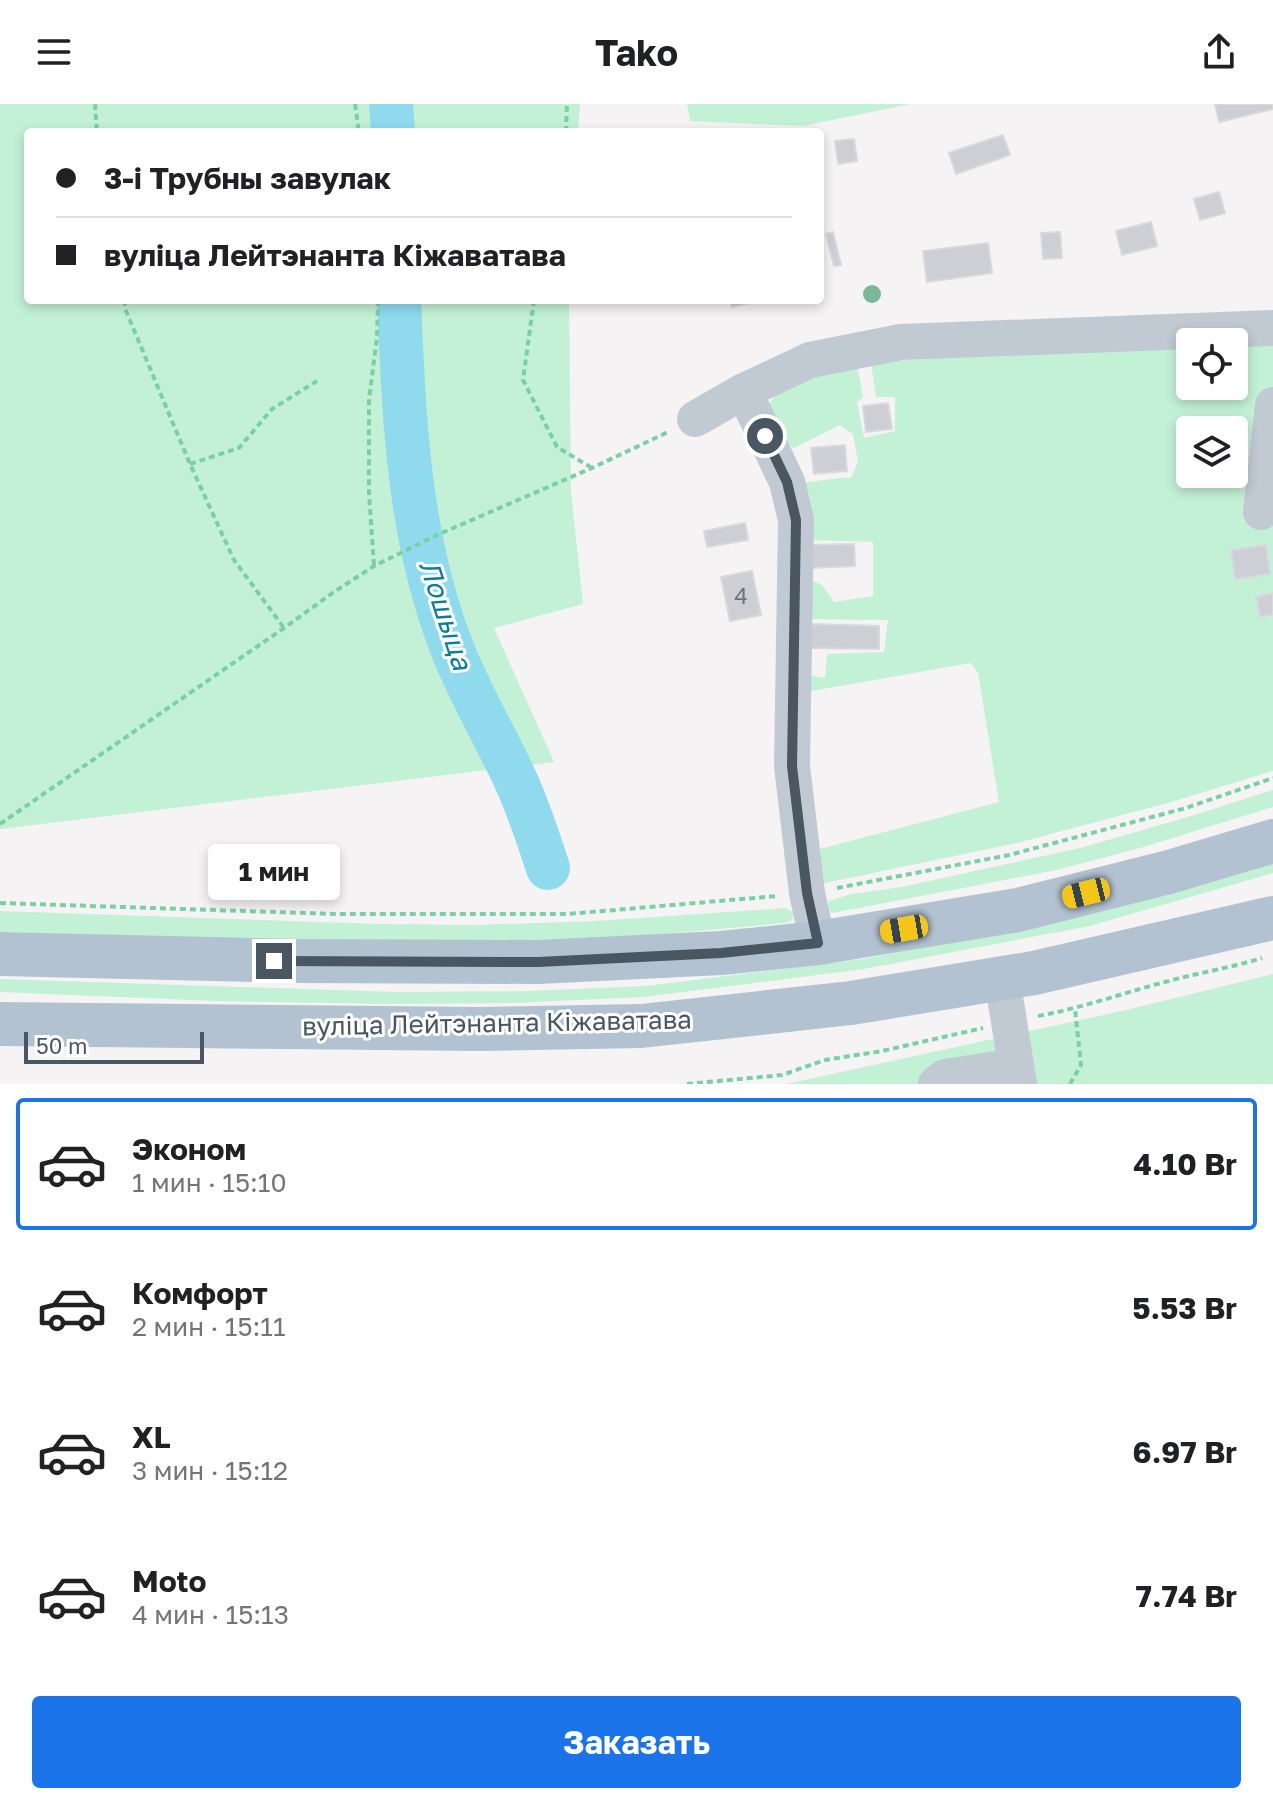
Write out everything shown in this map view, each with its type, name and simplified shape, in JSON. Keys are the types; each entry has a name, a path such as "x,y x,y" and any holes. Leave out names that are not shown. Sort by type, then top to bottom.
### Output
{"main road":[{"path":"0,954 300,961 538,962 721,953 818,943 1018,910 1169,872 1273,841"},
{"name":"вуліца Лейтэнанта Кіжаватава","path":"0,1024 479,1029 641,1026 851,1003 1002,978 1273,918"}],"street":[{"path":"695,419 744,391 810,360 901,342 1273,328"},
{"path":"744,391 787,482 796,520 792,766 807,893 818,943"},
{"path":"1261,512 1273,405"},
{"path":"936,1084 945,1077 1018,1075 1002,978"}],"path":[{"path":"95,104 97,128"},
{"path":"355,104 358,128"},
{"path":"566,128 567,104"},
{"path":"125,304 190,464 234,560 284,628"},
{"path":"374,566 369,494 369,400 378,304"},
{"path":"533,304 523,380 557,447 592,468"},
{"path":"190,464 239,448 272,409 317,381"},
{"path":"0,824 374,566 695,419"},
{"path":"0,903 336,914 568,914 807,893 1009,855 1186,808 1273,778"},
{"path":"687,1084 782,1075 825,1060 882,1051 1075,1009 1273,954"},
{"path":"1070,1084 1081,1065 1075,1009"}],"green space":[{"path":"0,104 580,104 578,128 24,128 24,304 569,304 571,492 583,604 494,628 554,762 0,829"},
{"path":"687,104 910,104 803,126 690,121"},
{"path":"1248,343 1273,343 1273,771 1017,843 815,885 812,851 999,802 978,673 971,663 806,692 803,674 825,678 827,654 884,652 888,620 805,619 809,579 822,585 834,602 873,596 873,542 807,540 800,483 851,478 858,462 853,434 840,425 794,448 781,440 768,405 781,388 857,364 863,397 857,402 864,438 895,431 895,397 876,397 871,362 1176,344 1176,400 1248,400"},
{"path":"1273,790 1273,807 1140,848 1057,870 832,913 828,908 829,901 851,894 902,887 1080,848"},
{"path":"1273,862 1273,873 1090,926 864,969 643,997 513,1003 390,1004 0,992 0,979 397,992 646,986 863,959 1087,915"},
{"path":"786,908 794,913 792,920 785,923 664,934 468,945 0,932 0,911 476,925 596,921"},
{"path":"1273,974 1273,1084 786,1084 1122,1011"}],"building":[{"path":"1215,104 1273,104 1273,109 1219,122"},
{"path":"1003,135 1010,155 956,174 949,153"},
{"path":"854,139 857,161 838,164 835,141"},
{"path":"1219,192 1225,213 1200,220 1194,199"},
{"path":"1151,222 1157,246 1122,255 1116,231"},
{"path":"833,232 841,265 834,266 826,234"},
{"path":"1060,232 1062,258 1043,259 1041,233"},
{"path":"988,243 992,273 927,282 923,251"},
{"path":"888,403 892,429 866,432 863,406"},
{"path":"845,445 847,471 814,474 811,448"},
{"path":"745,523 748,540 707,547 704,531"},
{"path":"854,544 855,566 811,568 810,545"},
{"path":"1266,545 1270,574 1235,579 1231,550"},
{"path":"752,571 761,615 730,621 721,577"},
{"path":"1273,593 1273,614 1260,617 1256,597"},
{"path":"809,624 879,626 879,649 809,648"}],"waterway":[{"name":"Лошыца","path":"391,104 393,128"},
{"name":"Лошыца","path":"399,304 411,474 425,559 436,601 457,661 521,792 548,868"}],"route":[{"path":"274,961 538,962 721,953 818,943 807,893 792,766 796,520 787,482 765,436"}]}
